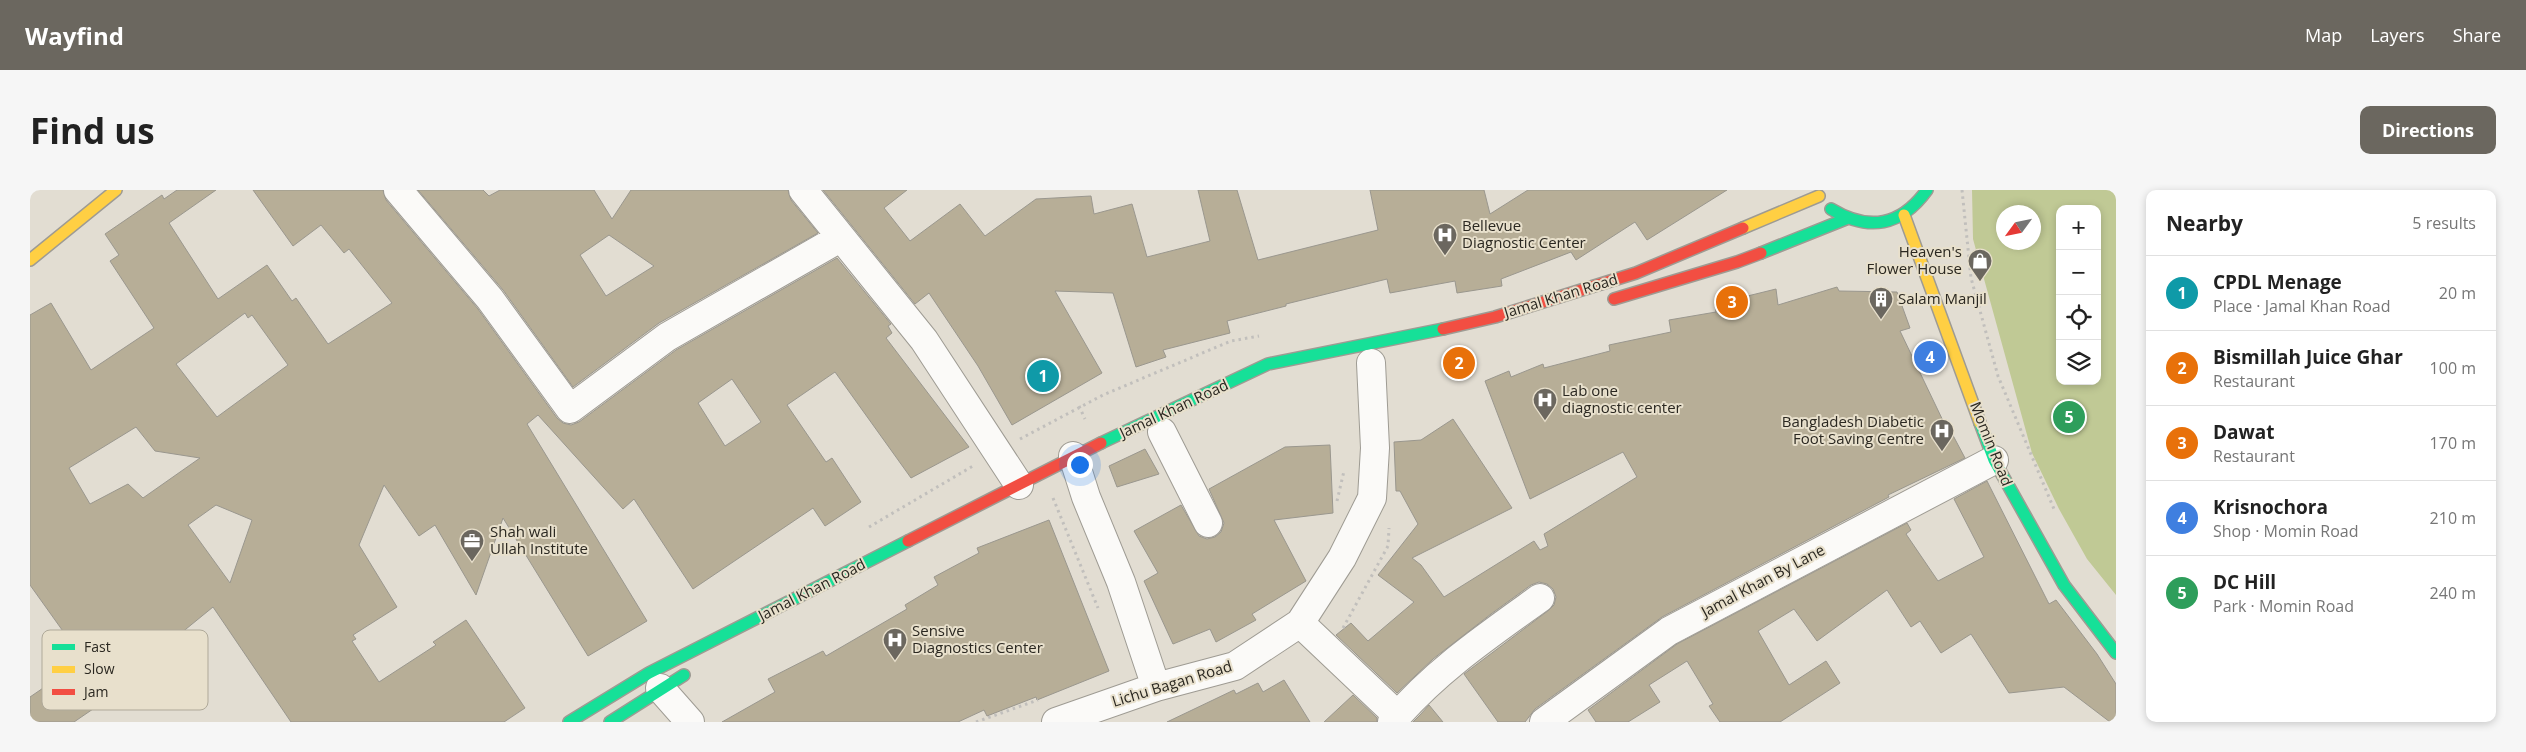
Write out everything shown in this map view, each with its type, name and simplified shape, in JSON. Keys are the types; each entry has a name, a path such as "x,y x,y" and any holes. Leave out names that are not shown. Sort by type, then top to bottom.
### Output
{"main road":[{"path":"30,260 116,190"},
{"path":"1817,193 1831,209 1846,219 1865,224 1886,223 1904,215 1917,205 1927,190"},
{"name":"Jamal Khan Road","path":"570,722 649,673 1019,485 1076,467 1268,364 1380,344 1504,314 1636,273 1817,193"},
{"name":"Momin Road","path":"1904,215 1994,460 2020,510 2064,585 2116,653"},
{"path":"1606,302 1738,262 1846,219"},
{"path":"981,518 1050,486"},
{"path":"610,722 660,688 693,670"}],"street":[{"path":"398,190 490,299 570,409 667,337 840,238"},
{"path":"803,190 924,340 1019,485"},
{"name":"Lichu Bagan Road","path":"1051,710 1156,687 1235,666 1300,622 1342,558 1372,498 1375,448 1371,363"},
{"path":"1162,432 1208,523"},
{"name":"Jamal Khan By Lane","path":"1544,722 1669,631 1994,460"},
{"path":"1076,467 1120,582 1156,687"},
{"path":"1300,622 1395,719 1457,657 1540,598"},
{"path":"660,688 690,722"}],"path":[{"path":"1962,190 1970,278 1998,376 2055,512"},
{"path":"1337,503 1344,465"},
{"path":"1050,486 1102,617"},
{"path":"976,722 1051,710"}],"green space":[{"path":"1972,190 2116,190 2116,595 2087,559 2059,509 2032,453 1973,239"}],"building":[{"path":"177,190 216,190 169,223 218,299 267,265 292,301 296,298 328,344 392,303 349,249 344,253 321,225 293,246 253,190 383,190 386,200 478,309 557,418 563,423 571,425 579,422 676,350 837,258 891,324 888,326 892,333 886,338 969,447 911,478 835,372 787,405 826,462 832,458 861,502 825,526 813,508 693,589 634,499 623,509 538,415 527,424 647,621 588,656 503,518 476,595 435,525 419,536 384,485 359,545 397,607 353,635 356,639 352,641 379,682 436,645 433,642 466,620 525,708 504,722 291,722 213,607 185,630 62,630 30,585 30,315 51,303 91,370 154,328 110,261 119,255 105,234 162,195 164,199","holes":["245,313 248,318 252,315 288,365 217,417 176,364","732,379 761,422 725,446 698,403","136,427 155,451 200,458 143,498 128,484 90,504 69,468","216,505 252,520 230,583 188,525"]},
{"path":"418,190 483,190 489,196 500,190 594,190 612,219 631,190 788,190 791,200 818,233 659,323 573,387 503,290","holes":["609,235 654,266 606,296 580,255"]},
{"path":"823,190 907,190 884,208 910,241 960,204 985,236 1036,199 1091,196 1094,214 1132,204 1147,257 1210,241 1198,190 1237,190 1258,260 1378,230 1370,190 1484,190 1490,214 1528,190 1727,190 1647,240 1635,222 1576,260 1571,252 1501,279 1502,286 1457,293 1455,281 1390,293 1387,279 1227,321 1230,333 1163,350 1166,357 1136,367 1113,293 1055,291 1102,373 1012,425 978,366 929,293 915,304"},
{"path":"1837,287 1839,291 1897,292 1910,328 1900,331 1946,427 1948,426 1965,458 1888,495 1889,497 1662,617 1535,709 1525,722 1498,722 1464,674 1554,605 1556,597 1553,589 1547,584 1539,582 1531,585 1491,614 1433,659 1397,693 1336,635 1351,623 1368,641 1414,602 1378,575 1418,524 1400,491 1396,491 1394,442 1421,440 1453,419 1512,508 1412,558 1421,565 1444,597 1534,541 1540,550 1548,546 1544,534 1637,477 1623,452 1530,499 1485,381 1509,371 1511,377 1543,364 1544,368 1610,351 1609,345 1671,332 1669,320 1716,312 1715,304 1776,289 1778,305"},
{"path":"1330,445 1333,513 1274,520 1306,581 1252,614 1256,620 1216,642 1210,629 1173,644 1144,581 1158,573 1134,531 1181,505 1199,536 1207,539 1215,537 1221,532 1224,523 1209,489 1285,447"},
{"path":"1145,449 1159,474 1117,487 1109,466"},
{"path":"1987,481 2049,604 2056,600 2097,654 2116,684 2116,722 2110,722 2064,687 2009,693 1971,634 1941,653 1920,621 1911,627 1887,590 1817,641 1794,609 1758,631 1789,685 1826,661 1840,683 1780,722 1720,722 1709,706 1713,704 1687,661 1649,685 1660,702 1628,722 1596,722 1588,710 1677,644 1907,523 1911,530 1906,534 1938,581 1984,557 1954,499"},
{"path":"1049,520 1109,671 1037,700 1036,697 987,716 984,710 958,722 722,722 775,692 768,679 823,651 826,656 907,609 905,605 938,585 934,577 979,553 977,548"},
{"path":"1284,680 1310,722 1167,722 1234,690 1236,694 1258,683 1263,692"},
{"path":"42,689 42,710 92,710 74,722 30,722 30,697"},
{"path":"1353,695 1377,718 1377,722 1324,722"},
{"path":"1429,705 1443,722 1413,722 1420,715"}],"traffic: fast":[{"path":"1831,209 1858,221 1884,222 1906,211 1927,190"},
{"path":"1761,253 1846,219"},
{"path":"1101,443 1268,364 1443,329"},
{"path":"1980,423 1994,460 2064,585 2116,653"},
{"path":"569,722 649,673 908,541"},
{"path":"610,722 684,675"}],"traffic: slow":[{"path":"30,260 116,190"},
{"path":"1743,228 1819,196"},
{"path":"1904,215 1980,423"}],"traffic: jam":[{"path":"1443,329 1495,317 1636,273 1743,228"},
{"path":"1614,299 1761,253"},
{"path":"908,541 1101,443"}],"place":[{"name":"Bellevue Diagnostic Center","path":"1445,256"},
{"name":"Heaven's Flower House","path":"1980,282"},
{"name":"Dawat","path":"1732,302"},
{"name":"Salam Manjil","path":"1881,320"},
{"name":"Krisnochora","path":"1930,357"},
{"name":"Bismillah Juice Ghar","path":"1459,363"},
{"name":"CPDL Menage","path":"1043,376"},
{"name":"DC Hill","path":"2069,417"},
{"name":"Lab one diagnostic center","path":"1545,421"},
{"name":"Bangladesh Diabetic Foot Saving Centre","path":"1942,452"},
{"name":"Shah wali Ullah Institute","path":"472,562"},
{"name":"Sensive Diagnostics Center","path":"895,661"}]}
